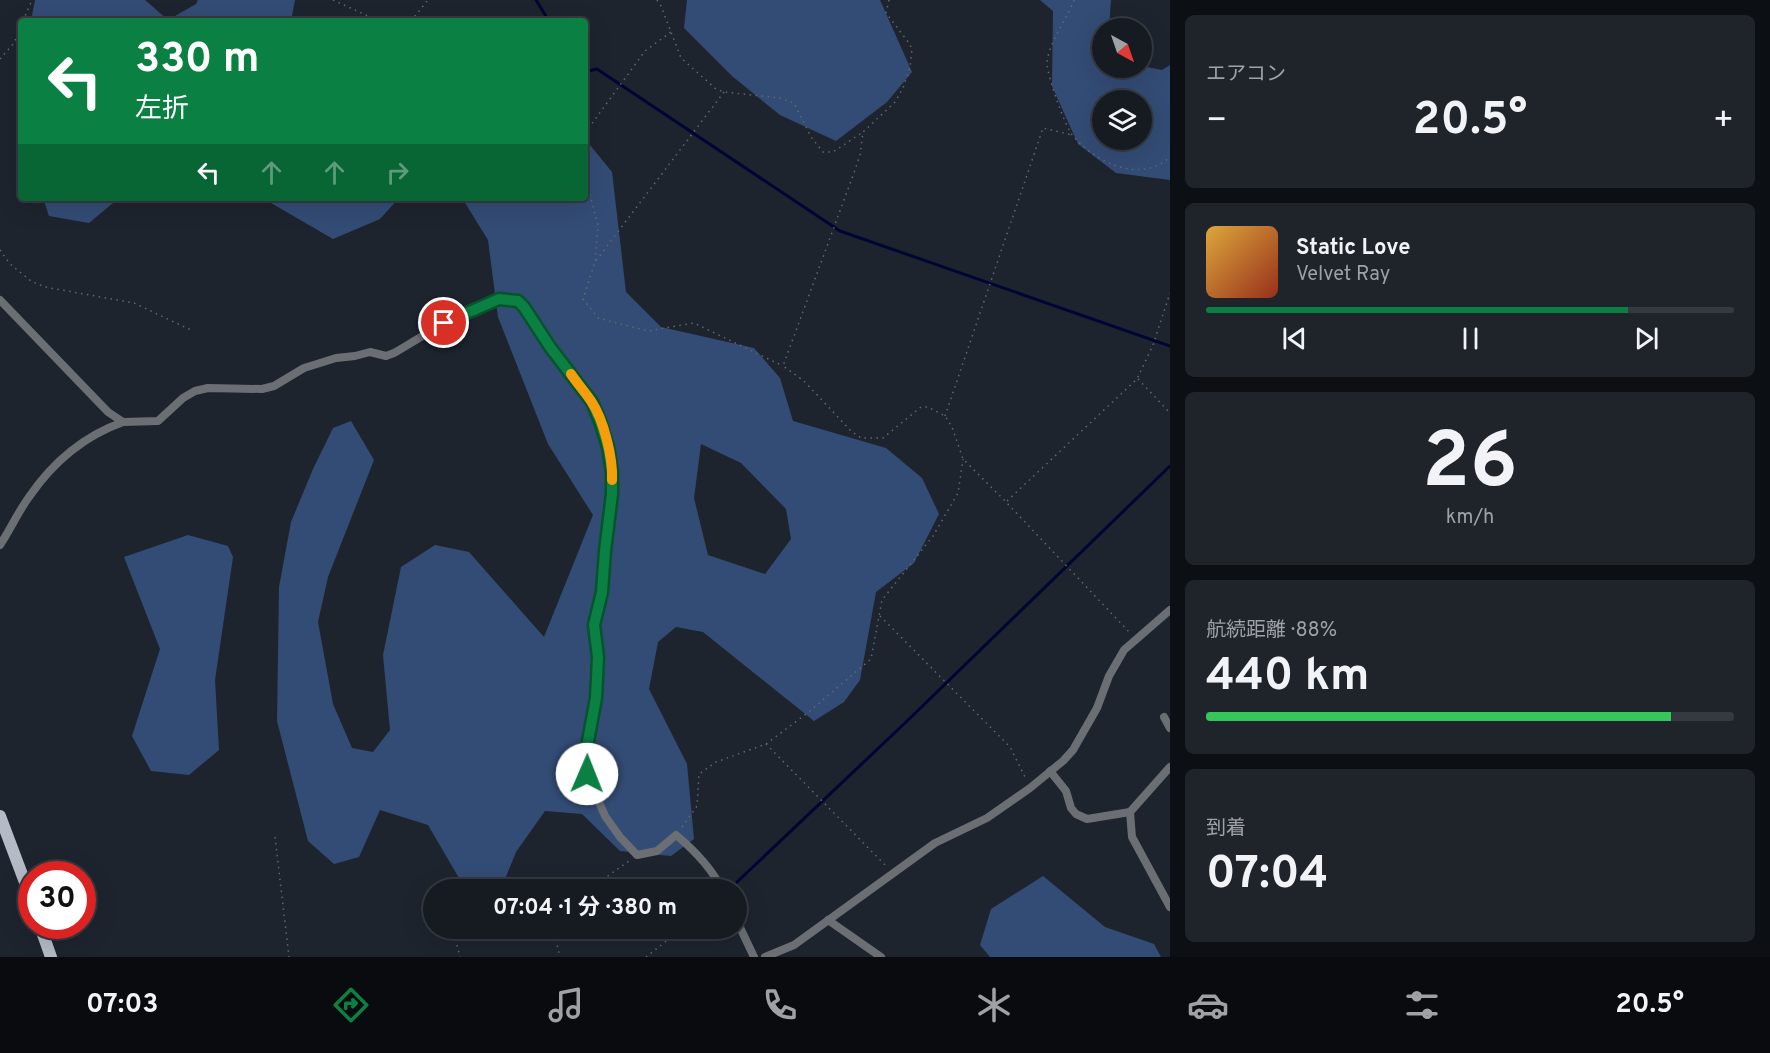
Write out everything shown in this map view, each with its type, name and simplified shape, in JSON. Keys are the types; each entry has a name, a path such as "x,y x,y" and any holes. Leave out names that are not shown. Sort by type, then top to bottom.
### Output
{"main road":[{"path":"0,816 18,864"},
{"path":"45,939 51,957"}],"street":[{"path":"0,545 28,497 47,473 64,456 105,429 123,422 158,421 183,398 195,391 208,388 262,389 274,386 304,368 336,358 370,352 386,356 444,323 482,306 499,299 518,301 592,402 608,447 612,472 612,494 602,592 594,625 598,657 596,698 586,752 587,774 605,816 637,855 657,851 676,835 693,849 717,879"},
{"path":"0,300 108,412 123,422"},
{"path":"765,957 794,945 935,843 987,818 1050,771 1073,750 1097,708 1109,676 1124,650 1170,610"},
{"path":"1164,717 1170,728"},
{"path":"1050,771 1066,791 1071,808 1076,814 1087,819 1130,812 1170,767"},
{"path":"1130,812 1132,837 1170,907"},
{"path":"828,920 881,957"},
{"path":"745,939 754,957"}],"path":[{"path":"24,18 32,0"},
{"path":"333,0 372,18"},
{"path":"413,18 428,0"},
{"path":"657,0 681,58 716,88 724,92 780,98 794,103 811,137 823,152 833,152 863,132 895,102 903,88 910,67 912,49 886,13 889,0"},
{"path":"1072,135 1049,79 1047,65 1049,53 1074,0"},
{"path":"588,129 645,51 671,32"},
{"path":"0,59 14,43 18,33"},
{"path":"595,262 724,92"},
{"path":"945,416 1043,128 1072,135 1093,153 1127,170 1158,165 1170,157"},
{"path":"783,366 860,156 863,132"},
{"path":"588,188 598,225 595,262 583,298 597,318 648,331 694,323 783,366 804,381 851,431 861,438 883,438 921,407 928,407 945,416 952,427 963,459 1135,639"},
{"path":"0,250 10,264 31,282 45,287 134,303 193,331"},
{"path":"1006,502 1137,379 1153,345 1170,293"},
{"path":"1137,379 1170,413"},
{"path":"676,835 697,806 699,774 716,762 766,744 810,711 871,659 882,600 933,536 958,493 963,459"},
{"path":"879,615 1010,747 1030,788"},
{"path":"766,744 893,873"},
{"path":"275,837 289,957"},
{"path":"603,879 637,855"},
{"path":"556,939 560,957"},
{"path":"646,957 669,939"},
{"path":"457,945 460,957"}],"shaded area":[{"path":"35,0 145,0 166,18 32,18"},
{"path":"198,0 295,0 292,18 172,18 196,4"},
{"path":"687,0 880,0 912,72 887,102 836,141 780,115 732,76 684,28"},
{"path":"1040,0 1111,0 1110,18 1092,18 1092,78 1152,78 1152,68 1162,70 1170,65 1170,180 1116,173 1078,144 1052,86 1053,11"},
{"path":"588,143 612,172 626,292 661,327 754,348 780,378 793,421 886,448 922,478 939,514 914,563 876,592 860,680 844,702 814,721 703,632 676,627 658,642 649,689 687,764 694,839 671,856 620,851 582,814 545,811 516,852 505,879 460,879 428,825 380,810 359,857 334,864 308,841 277,721 279,587 291,522 333,428 351,421 374,460 328,577 318,622 333,704 352,748 373,752 390,730 383,655 401,567 435,545 469,552 544,637 593,515 548,444 498,317 488,240 464,201 588,201","holes":["701,444 741,463 786,509 791,539 765,574 708,555 694,498"]},
{"path":"44,201 115,201 89,223 49,216"},
{"path":"269,201 396,201 380,219 333,239"},
{"path":"188,535 228,546 233,557 215,680 219,750 189,775 151,771 132,736 160,649 124,557"},
{"path":"1043,876 1105,927 1154,944 1161,957 990,957 980,945 991,909"}],"waterway":[{"path":"536,0 547,18"},
{"path":"588,71 597,69 840,231 1170,346"},
{"path":"740,879 1170,466"}],"slow traffic":[{"path":"571,374 592,402 600,421 608,447 612,480"}],"route":[{"path":"444,323 499,299 518,301 592,402 600,421 608,447 612,472 612,494 602,592 594,625 598,657 596,698 586,752 587,774"}]}
